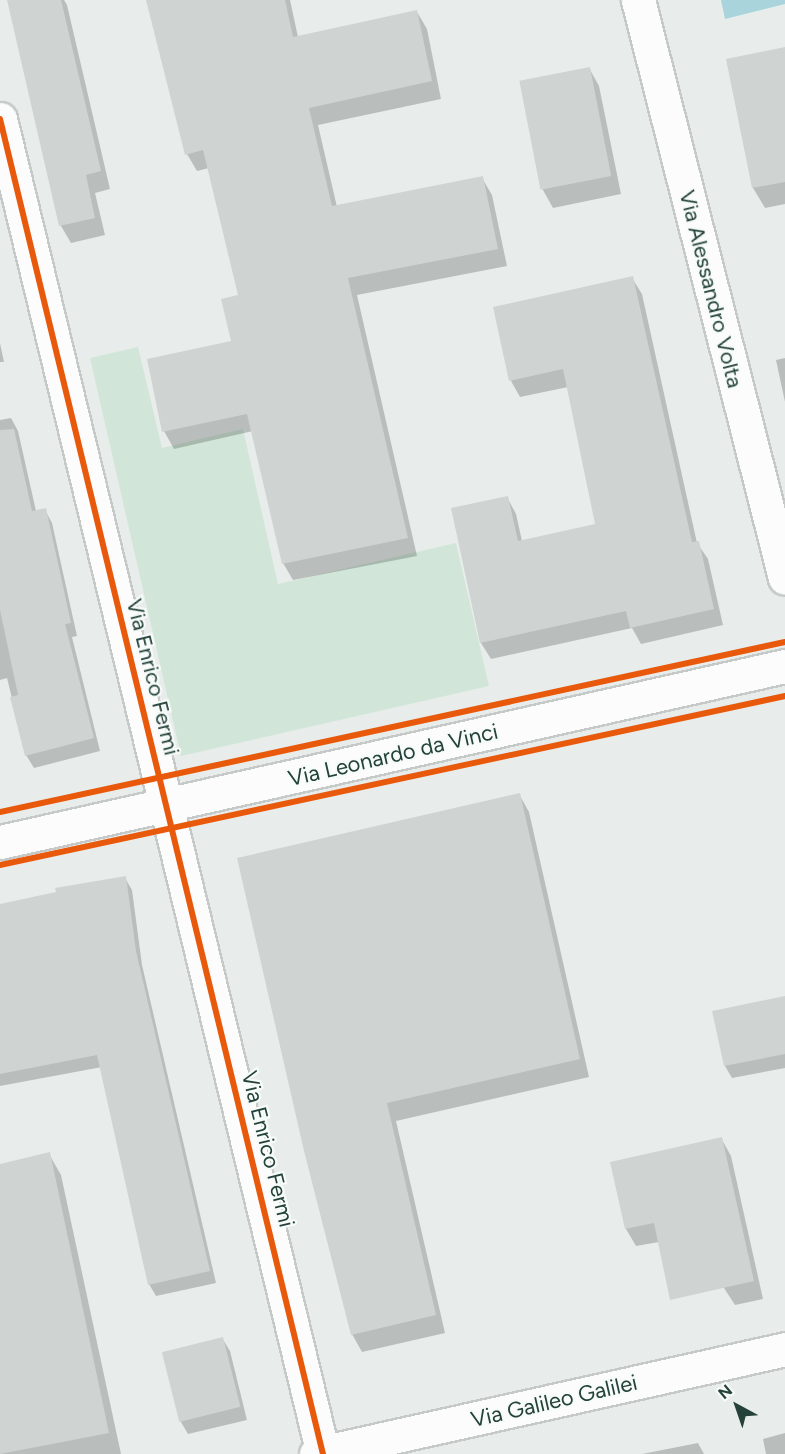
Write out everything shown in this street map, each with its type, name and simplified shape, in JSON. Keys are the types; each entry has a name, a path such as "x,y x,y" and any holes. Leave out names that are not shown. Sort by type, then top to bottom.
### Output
{"street":[{"name":"Via Alessandro Volta","path":"638,0 785,578"},
{"name":"Via Enrico Fermi","path":"0,119 320,1453"},
{"name":"Via Leonardo da Vinci","path":"0,842 166,807 785,666"},
{"name":"Via Galileo Galilei","path":"320,1453 785,1349"}],"green space":[{"path":"138,347 162,448 243,429 278,584 456,543 489,686 181,756 90,358"}],"water":[{"path":"721,0 785,0 785,4 725,19"}],"building":[{"path":"7,0 61,0 101,171 86,175 95,218 59,226"},
{"path":"146,0 285,0 293,37 417,10 432,81 309,108 332,206 483,176 498,249 348,278 408,538 282,564 247,414 162,432 147,359 231,341 221,299 238,295 203,150 185,155"},
{"path":"785,47 785,182 752,188 726,59"},
{"path":"590,67 611,176 541,190 519,81"},
{"path":"633,276 692,542 699,541 714,609 630,628 626,611 480,643 451,508 508,496 518,541 595,524 563,369 509,381 493,307"},
{"path":"14,429 32,511 46,508 71,623 65,624 94,738 25,756 10,697 18,695 0,610 0,430"},
{"path":"520,793 580,1059 387,1103 436,1315 351,1335 304,1151 237,858"},
{"path":"126,876 136,951 210,1271 148,1285 97,1055 0,1074 0,904 56,892 55,888"},
{"path":"785,996 785,1054 724,1066 712,1011"},
{"path":"722,1137 754,1281 670,1300 654,1223 625,1229 610,1162"},
{"path":"50,1152 109,1433 0,1454 0,1164"},
{"path":"223,1337 240,1407 179,1422 162,1352"}],"cycle path":[{"path":"0,119 323,1454"},
{"path":"0,812 785,642"},
{"path":"0,865 785,696"}]}
